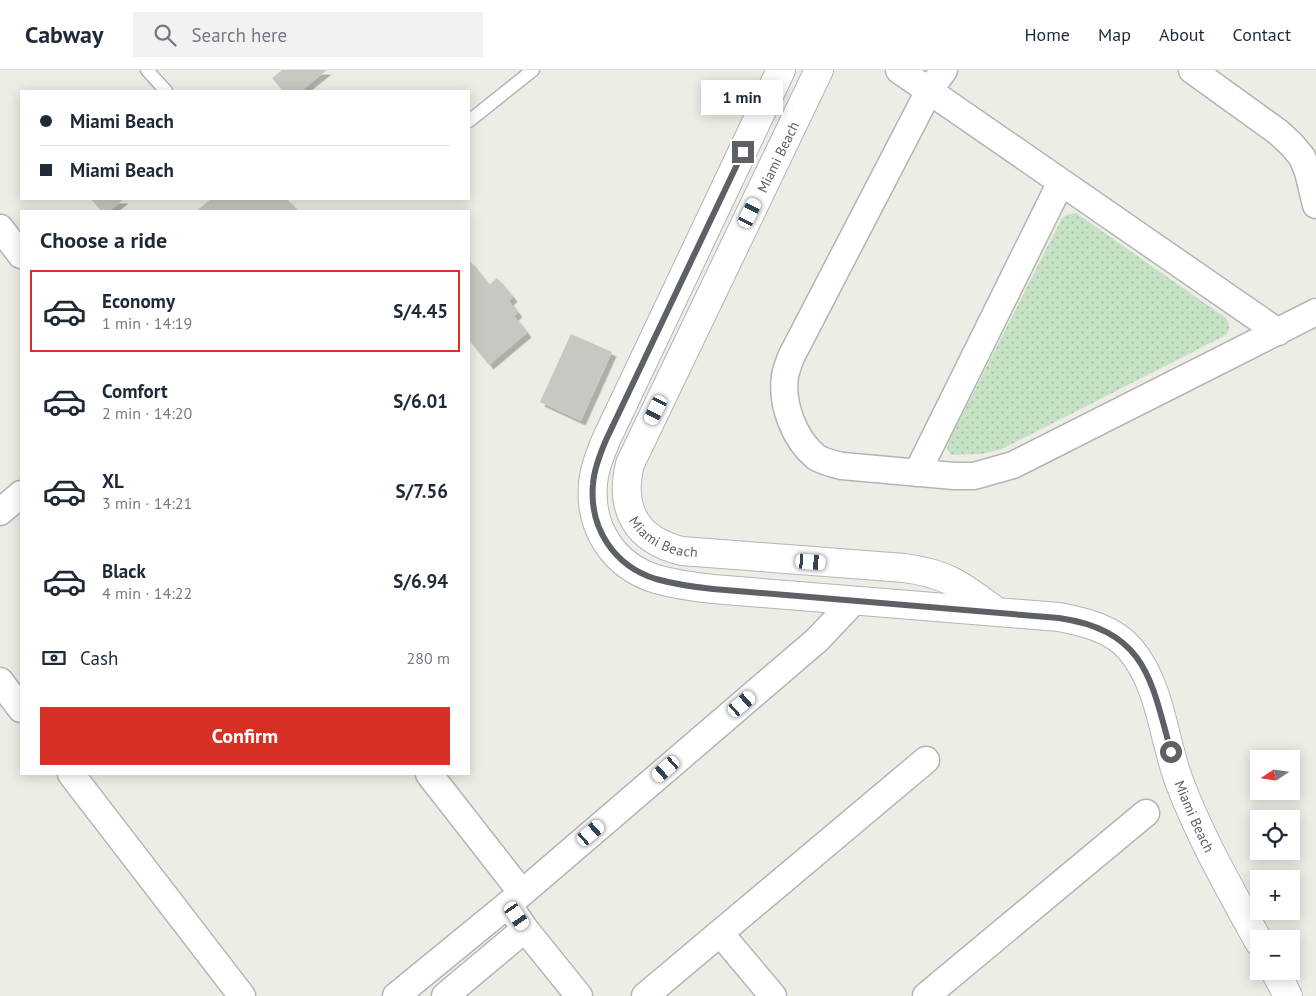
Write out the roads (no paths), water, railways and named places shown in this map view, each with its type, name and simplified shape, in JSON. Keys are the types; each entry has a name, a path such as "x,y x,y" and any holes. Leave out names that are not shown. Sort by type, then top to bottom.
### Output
{"street":[{"name":"Miami Beach","path":"819,70 630,464 626,481 626,498 632,516 640,530 652,540 666,547 682,551 904,568 940,575 959,584 997,612"},
{"path":"899,70 1278,332"},
{"path":"944,70 929,91 791,357 785,376 787,406 791,420 803,442 818,458 830,464 842,466 974,476 1013,465 1316,312"},
{"path":"1192,70 1278,132 1292,145 1302,157 1308,172 1316,205"},
{"name":"Miami Beach","path":"775,73 598,460 593,483 592,504 596,524 606,543 618,557 633,568 655,578 713,589 1059,618 1082,622 1118,638 1130,648 1150,682 1178,779 1190,809 1216,863 1252,930"},
{"path":"917,473 1061,182"},
{"path":"0,228 20,254"},
{"path":"0,512 20,495"},
{"path":"396,996 515,899 816,640 854,601"},
{"path":"0,682 20,708"},
{"path":"645,996 926,760"},
{"path":"72,775 242,996"},
{"path":"429,775 515,899 525,928 580,996"},
{"path":"926,996 1146,813"},
{"path":"445,996 525,928"},
{"path":"720,933 773,996"},
{"path":"1280,980 1288,996"}],"lane":[{"path":"147,70 165,90"},
{"path":"470,120 533,70"}]}
